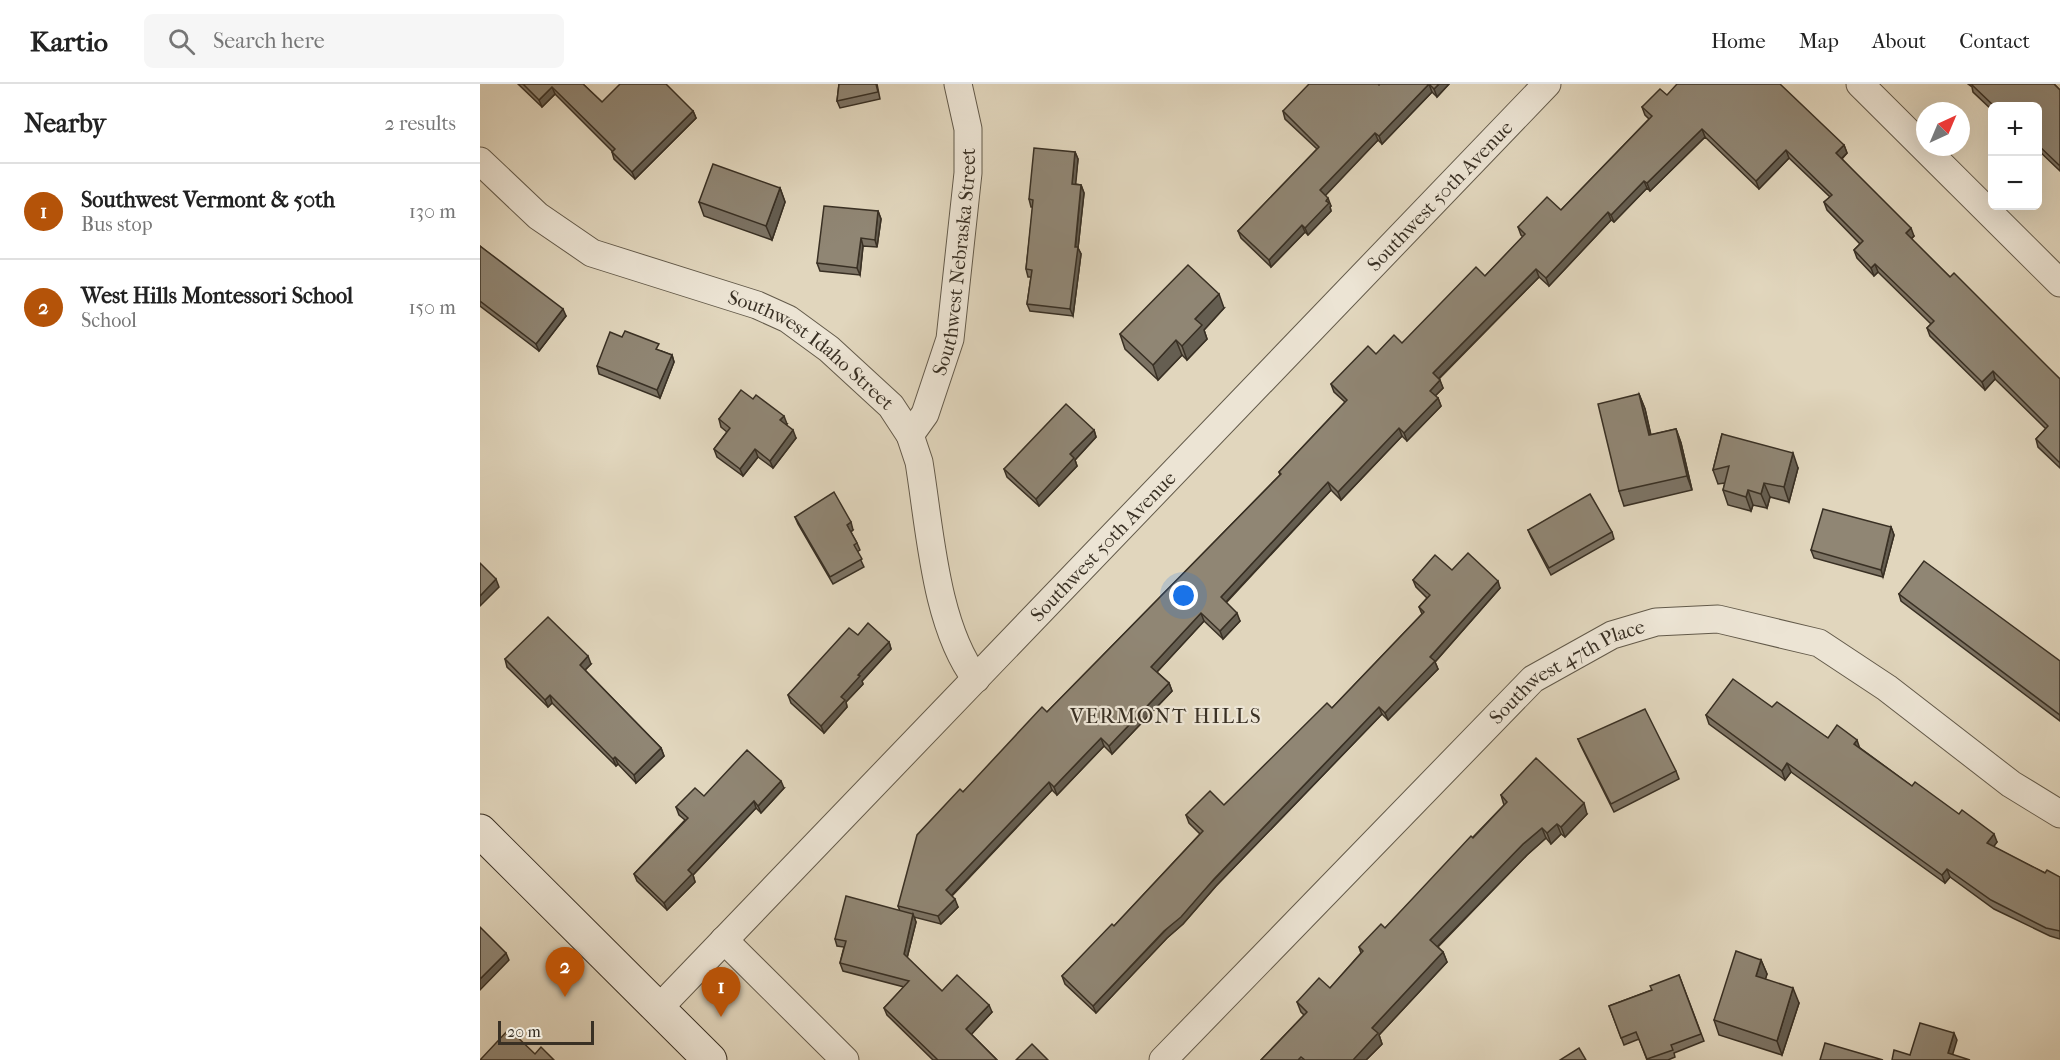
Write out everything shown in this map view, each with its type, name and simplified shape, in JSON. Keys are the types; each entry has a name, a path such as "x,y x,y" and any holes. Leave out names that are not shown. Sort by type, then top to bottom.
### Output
{"main road":[{"path":"480,831 710,1060"}],"street":[{"name":"Southwest Nebraska Street","path":"910,435 925,414 950,339 968,173 968,129 958,84"},
{"name":"Southwest 50th Avenue","path":"658,1009 1547,84"},
{"path":"1860,84 2060,283"},
{"name":"Southwest Idaho Street","path":"480,161 538,216 592,253 757,305 788,319 830,349 891,406 910,435 919,462 949,629 961,659 976,679"},
{"name":"Southwest 47th Place","path":"1163,1060 1533,679 1612,635 1656,622 1718,619 1819,643 1887,688 2011,784 2060,814"},
{"path":"724,940 845,1060"}],"building":[{"path":"523,84 583,84 602,102 620,84 666,84 693,111 632,172 612,152 615,149 552,87 539,100"},
{"path":"839,84 876,84 878,92 837,101"},
{"path":"1309,84 1429,84 1379,136 1375,133 1320,190 1328,198 1326,201 1329,203 1305,228 1302,225 1269,260 1238,231 1319,147 1283,111"},
{"path":"1429,84 1439,84 1434,89"},
{"path":"1677,84 1780,84 1844,145 1836,153 1911,228 1906,233 1950,277 1954,273 2060,379 2060,463 2036,439 2048,426 1993,371 1982,382 1927,328 1934,321 1875,264 1871,268 1854,250 1863,241 1824,202 1832,195 1786,150 1756,181 1702,129 1647,183 1644,181 1611,215 1608,212 1546,278 1536,269 1433,373 1440,380 1430,391 1438,398 1404,433 1399,428 1338,492 1328,482 1221,597 1237,613 1220,631 1201,613 1151,667 1169,683 1109,746 1101,738 1054,787 1049,782 946,890 955,899 938,916 898,906 917,835 960,789 963,792 1042,707 1047,712 1281,474 1279,472 1347,400 1331,384 1368,346 1376,354 1394,335 1402,343 1476,267 1485,276 1525,234 1518,227 1547,197 1561,210 1652,116 1642,107 1660,89 1667,95"},
{"path":"1971,84 2054,84 2060,90 2060,166 2042,149 2042,102 1990,102"},
{"path":"1034,148 1075,152 1072,184 1081,185 1075,247 1078,247 1070,309 1027,304 1032,270 1026,269 1033,200 1029,199"},
{"path":"713,164 780,188 766,226 699,202"},
{"path":"824,206 878,211 875,240 861,238 857,268 817,263"},
{"path":"480,246 563,309 536,344 480,301"},
{"path":"1188,265 1219,294 1195,319 1202,325 1182,346 1176,340 1153,365 1120,334"},
{"path":"625,331 659,344 656,349 672,355 657,390 597,366 610,332 622,337"},
{"path":"741,390 753,399 756,395 784,416 780,420 793,430 770,461 755,449 740,469 714,449 730,428 719,419"},
{"path":"1639,394 1649,435 1676,429 1687,476 1619,491 1598,404"},
{"path":"1066,404 1094,430 1070,454 1074,458 1036,499 1004,469"},
{"path":"1722,434 1793,453 1784,487 1764,483 1761,494 1748,490 1746,497 1723,490 1729,466 1713,470"},
{"path":"834,492 851,522 847,525 857,543 854,545 862,559 830,577 795,517"},
{"path":"1590,494 1612,532 1549,568 1528,530"},
{"path":"1823,509 1891,527 1881,570 1811,550"},
{"path":"1468,553 1498,581 1430,657 1435,661 1385,713 1379,707 1214,879 1181,917 1164,931 1093,1006 1062,976 1112,924 1114,926 1203,831 1186,815 1210,791 1224,805 1327,703 1332,708 1424,612 1419,607 1430,595 1413,580 1435,555 1452,570"},
{"path":"1924,561 2060,661 2060,715 1899,594"},
{"path":"480,563 496,579 480,596"},
{"path":"548,617 588,656 580,665 661,748 634,775 615,757 613,759 550,695 545,700 505,659"},
{"path":"868,623 889,642 858,675 860,676 841,697 845,700 821,726 788,695 849,628 858,635"},
{"path":"1733,679 1772,707 1777,702 1828,738 1837,725 1857,740 1854,744 1912,786 1915,782 1959,814 1962,810 1994,834 1987,843 2045,873 2047,870 2060,877 2060,931 2046,928 1991,900 1947,869 1942,875 1787,763 1782,771 1706,715"},
{"path":"1645,709 1676,771 1611,804 1578,739"},
{"path":"747,750 781,781 758,806 754,801 688,870 692,874 664,903 634,874 688,818 676,807 695,788 704,796"},
{"path":"1536,758 1584,803 1561,827 1557,824 1547,833 1542,828 1523,844 1430,940 1443,952 1372,1028 1378,1033 1353,1060 1305,1060 1301,1057 1298,1060 1261,1060 1307,1012 1297,1002 1319,978 1330,988 1363,951 1359,947 1381,924 1385,928 1471,836 1473,838 1507,802 1501,795"},
{"path":"846,896 913,914 904,954 942,991 957,975 989,1005 966,1029 997,1060 938,1060 884,1008 909,981 840,963 846,941 835,939"},
{"path":"480,927 506,953 480,979"},
{"path":"1736,951 1761,960 1756,976 1793,988 1777,1041 1714,1020"},
{"path":"1679,975 1701,1034 1671,1045 1673,1050 1647,1059 1636,1032 1621,1038 1609,1006 1652,990 1650,986"},
{"path":"1920,1023 1954,1033 1948,1053 1970,1060 1892,1060 1894,1050 1910,1055"},
{"path":"509,1029 535,1054 541,1047 554,1060 480,1060"},
{"path":"1825,1043 1883,1060 1820,1060"},
{"path":"1032,1044 1048,1060 1016,1060"},
{"path":"1579,1048 1586,1060 1560,1060"}],"place":[{"name":"West Hills Montessori School","path":"565,997"},
{"name":"Southwest Vermont & 50th","path":"721,1017"}],"district":[{"name":"VERMONT HILLS","path":"1166,716"}]}
